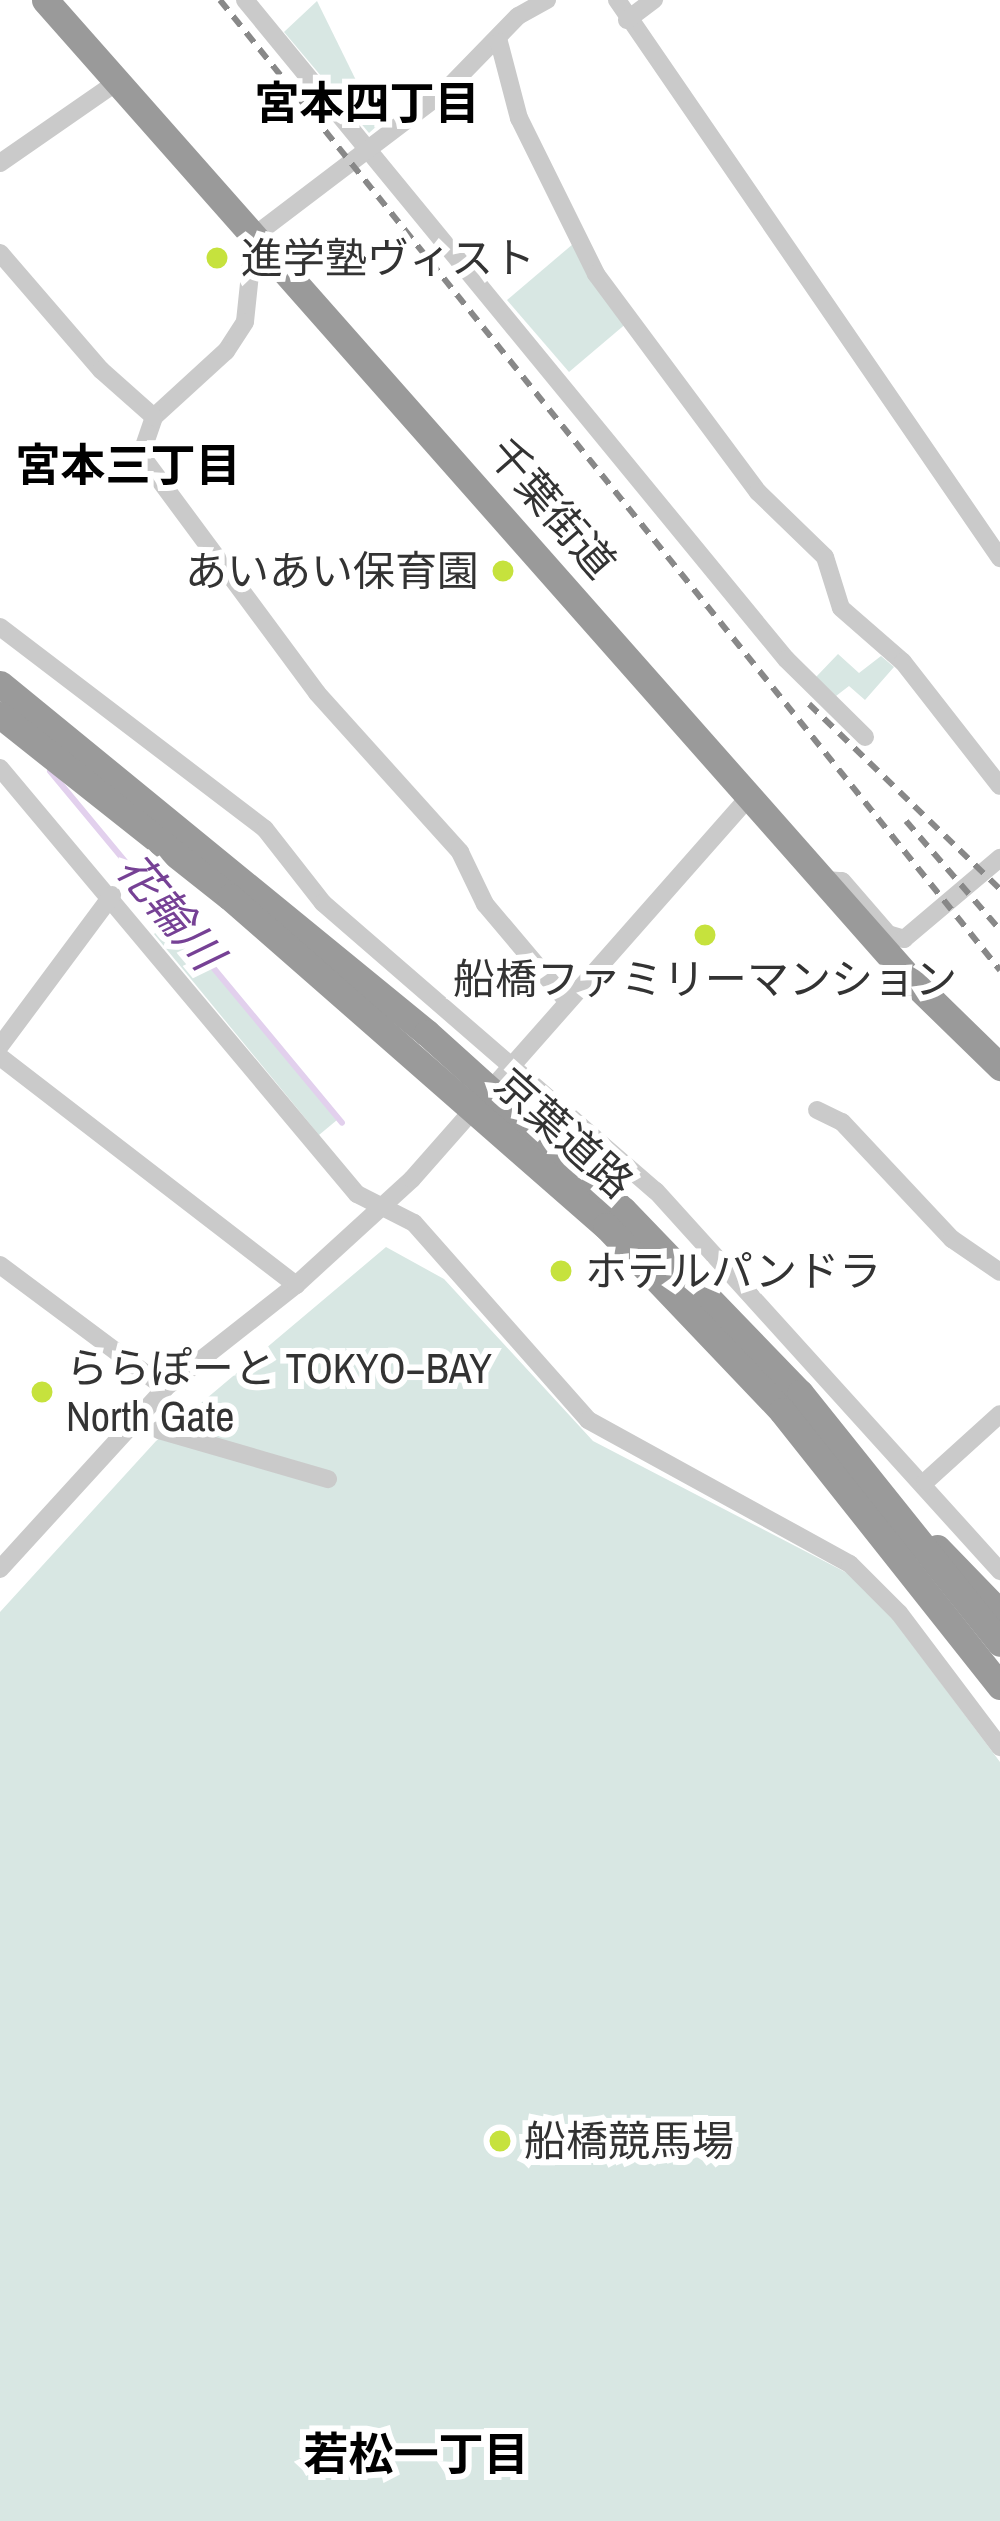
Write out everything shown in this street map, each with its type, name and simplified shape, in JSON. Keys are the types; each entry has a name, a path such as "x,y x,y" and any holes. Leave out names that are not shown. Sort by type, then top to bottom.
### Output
{"highway":[{"name":"千葉街道","path":"45,0 749,797 1000,1067"},
{"name":"京葉道路","path":"0,684 539,1132 712,1300 880,1489 1000,1643"},
{"name":"京葉道路","path":"0,715 230,897 606,1226 782,1411 1000,1686"},
{"path":"880,1489 1000,1613"}],"street":[{"path":"547,0 514,8 499,42 254,236 244,322 226,351 154,417 141,455 173,504 242,583 317,693 460,852 485,904 567,1001"},
{"path":"617,0 1000,558"},
{"path":"627,20 655,0"},
{"path":"250,2 786,659 865,737"},
{"path":"499,42 519,118 596,274 758,492 825,557 841,608 904,662 1000,787"},
{"path":"0,163 117,82"},
{"path":"0,254 101,370 154,417"},
{"path":"0,627 266,829 323,903 656,1191 925,1482 1000,1571"},
{"path":"843,715 860,699"},
{"path":"0,768 112,895 312,1145 357,1194 414,1223 588,1420 850,1564 899,1612 1000,1748"},
{"path":"0,1569 164,1388 296,1285 383,1207 749,797"},
{"path":"826,880 842,880 888,934 904,939 1000,858"},
{"path":"0,1046 112,895"},
{"path":"0,1057 296,1285"},
{"path":"817,1111 842,1122 952,1239 1000,1272"},
{"path":"0,1265 164,1388"},
{"path":"925,1482 1000,1414"},
{"path":"159,1430 328,1478"}],"shaded area":[{"path":"317,1 378,125 369,133 284,32"},
{"path":"573,244 628,322 569,372 507,300"},
{"path":"838,654 859,673 881,656 894,667 865,700 849,686 836,696 816,677"},
{"path":"174,917 337,1120 319,1135 154,934"},
{"name":"船橋競馬場","path":"386,1247 444,1279 593,1441 849,1574 881,1603 1000,1762 1000,2521 0,2521 0,1612 156,1441"}],"waterway":[{"name":"花輪川","path":"50,771 342,1123"}],"railway":[{"path":"220,0 1000,970"},
{"path":"809,704 1000,889"},
{"path":"906,821 1000,930"}],"place":[{"name":"進学塾ヴィスト","path":"217,258"},
{"name":"あいあい保育園","path":"503,571"},
{"name":"船橋ファミリーマンション","path":"705,935"},
{"name":"ホテルパンドラ","path":"561,1271"},
{"name":"ららぽーと TOKYO−BAY North Gate","path":"42,1392"},
{"name":"船橋競馬場","path":"500,2141"}],"district":[{"name":"宮本四丁目","path":"367,103"},
{"name":"宮本三丁目","path":"128,465"},
{"name":"若松一丁目","path":"416,2454"}]}
